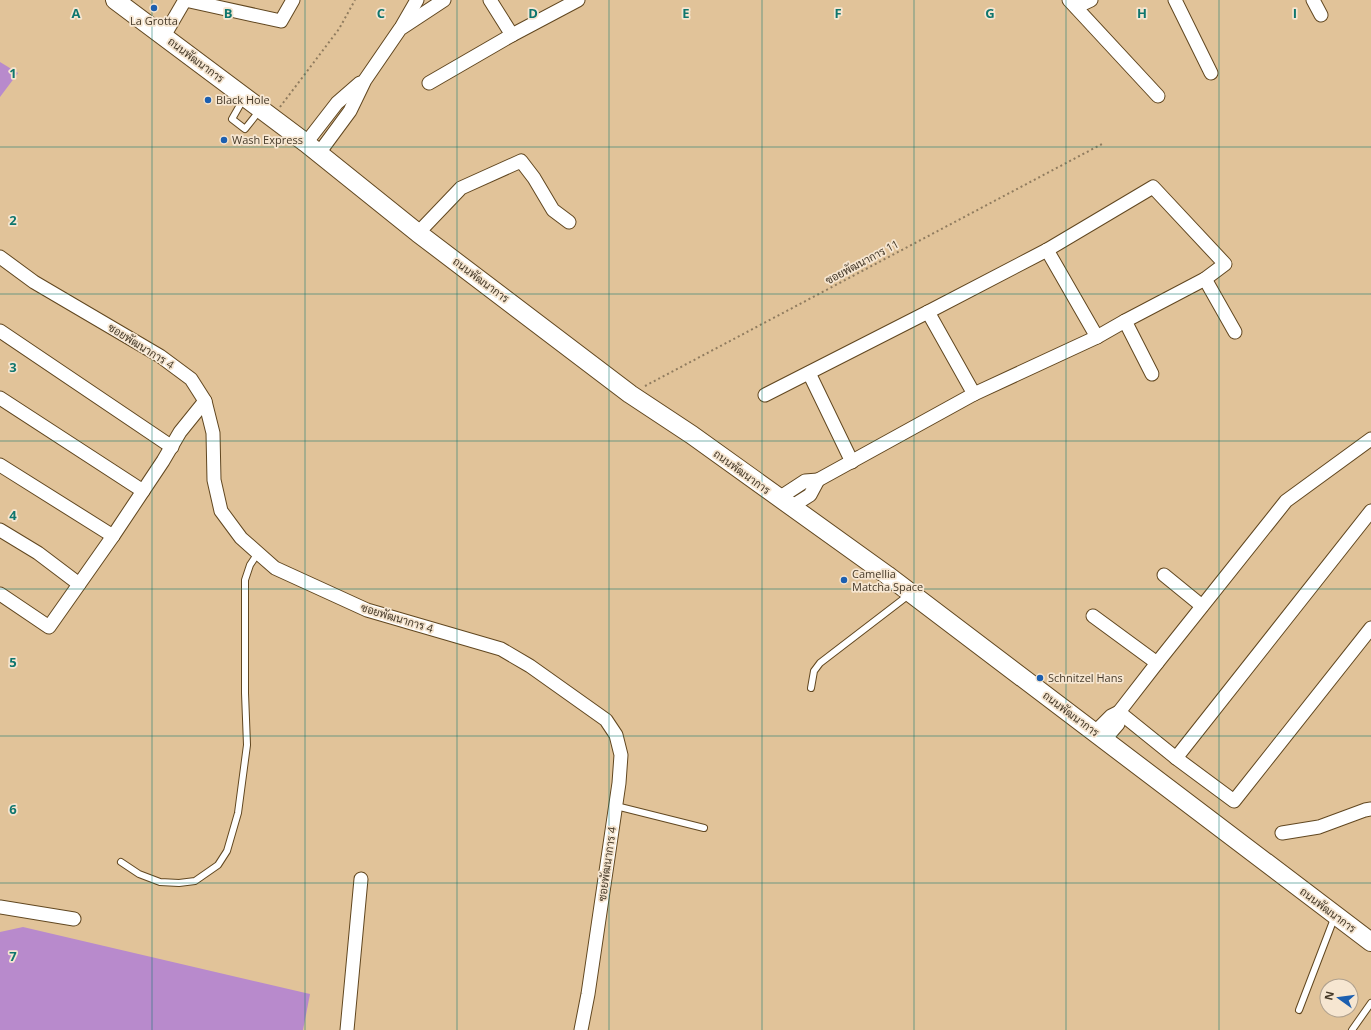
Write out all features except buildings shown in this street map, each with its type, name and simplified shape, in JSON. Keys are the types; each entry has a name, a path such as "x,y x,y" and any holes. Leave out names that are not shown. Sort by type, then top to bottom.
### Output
{"street":[{"name":"ถนนพัฒนาการ","path":"115,0 313,148 418,233 630,394 692,435 886,575 1371,942"},
{"path":"164,36 185,0 281,21 293,0"},
{"path":"313,148 350,111 365,80 418,0"},
{"path":"400,29 444,0"},
{"path":"490,0 512,35"},
{"path":"429,83 512,35 578,0"},
{"path":"1073,4 1091,0"},
{"path":"1175,0 1211,73"},
{"path":"1313,0 1321,15"},
{"path":"1073,4 1158,96"},
{"path":"418,233 462,188 521,161 534,178 552,210 569,222"},
{"path":"765,395 1047,250 1153,187 1225,264 1205,279 1097,337 974,394 818,480 810,495 785,503"},
{"path":"1047,250 1097,337"},
{"name":"ซอยพัฒนาการ 4","path":"0,257 34,282 160,356 191,380 205,402 213,433 214,480 221,511 241,538 275,568 367,610 501,649 536,670 606,720 616,736 621,755 619,783 588,994 581,1030"},
{"path":"1205,279 1235,332"},
{"path":"928,312 974,394"},
{"path":"1125,321 1152,374"},
{"path":"0,331 172,447"},
{"path":"809,373 852,462"},
{"path":"0,398 143,491"},
{"path":"0,594 49,627 113,536 172,447 180,432 205,402"},
{"path":"1100,736 1118,724 1119,712 1156,663 1286,501 1371,439"},
{"path":"0,465 113,536"},
{"path":"1176,758 1371,511"},
{"path":"0,530 38,553 79,584"},
{"path":"1164,575 1202,606"},
{"path":"1093,616 1156,663"},
{"path":"1119,712 1176,758 1234,801 1371,628"},
{"path":"1282,833 1319,827 1371,809"},
{"path":"347,1030 361,879"},
{"path":"0,908 74,919"}],"lane":[{"path":"245,97 232,119 245,129 267,113"},
{"path":"121,862 139,874 160,882 190,882 195,881 218,865 227,851 238,813 247,745 245,693 245,580 250,565 258,553"},
{"path":"810,688 814,671 820,663 910,594"},
{"path":"616,806 704,828"},
{"path":"1299,1010 1335,916"},
{"path":"1352,1030 1371,1003"}],"path":[{"path":"267,113 339,29 355,0"},
{"name":"ซอยพัฒนาการ 11","path":"630,394 1102,144"}],"shaded area":[{"path":"0,62 18,73 0,97"},
{"path":"23,927 310,994 303,1030 0,1030 0,932"}],"place":[{"name":"La Grotta","path":"154,8"},
{"name":"Black Hole","path":"208,100"},
{"name":"Wash Express","path":"224,140"},
{"name":"Camellia Matcha Space","path":"844,580"},
{"name":"Schnitzel Hans","path":"1040,678"}]}
